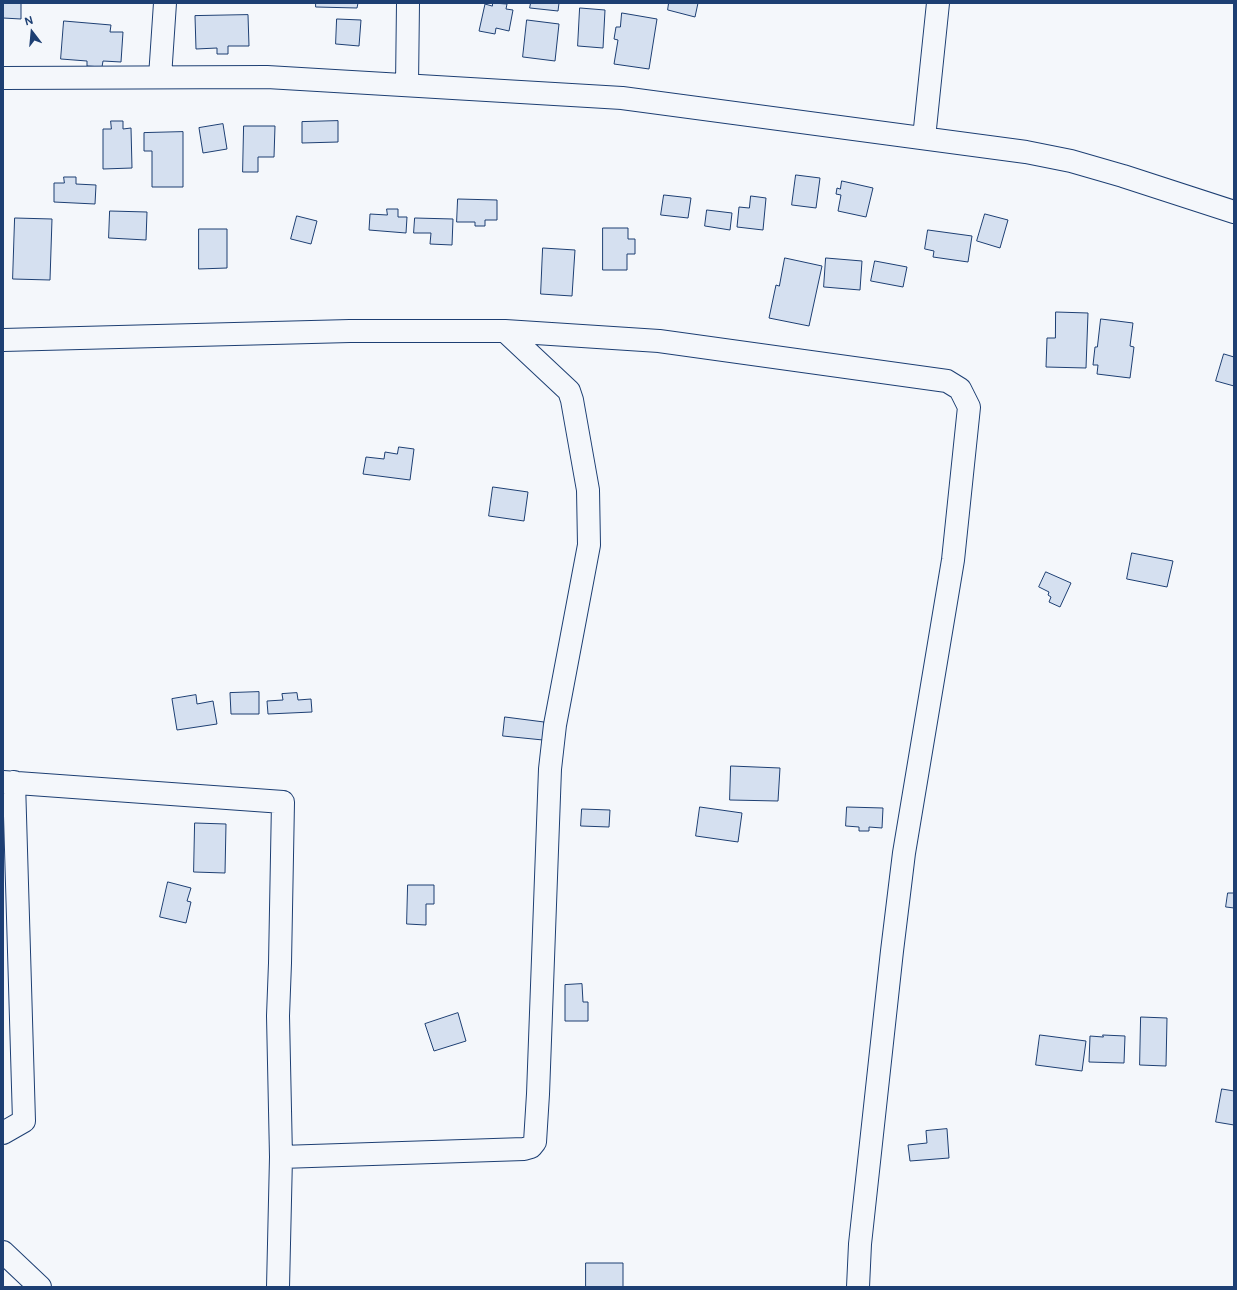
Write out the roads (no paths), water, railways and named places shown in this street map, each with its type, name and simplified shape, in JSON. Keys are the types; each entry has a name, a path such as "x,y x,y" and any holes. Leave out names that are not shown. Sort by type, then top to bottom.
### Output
{"street":[{"path":"160,78 165,3"},
{"path":"406,85 408,3"},
{"path":"924,138 938,3"},
{"path":"3,78 267,77 622,98 1026,152 1071,161 1123,176 1234,212"},
{"path":"3,340 350,331 505,332 659,341 947,382 960,389 969,407 953,560 904,853 860,1244 858,1287"},
{"path":"281,1157 524,1149 531,1147 535,1142 550,769 555,725 589,545 588,490 572,400 568,391 505,332"},
{"path":"3,1133 24,1121 8,782 283,802 278,1016 281,1157 278,1287"},
{"path":"3,1252 40,1287"}]}
